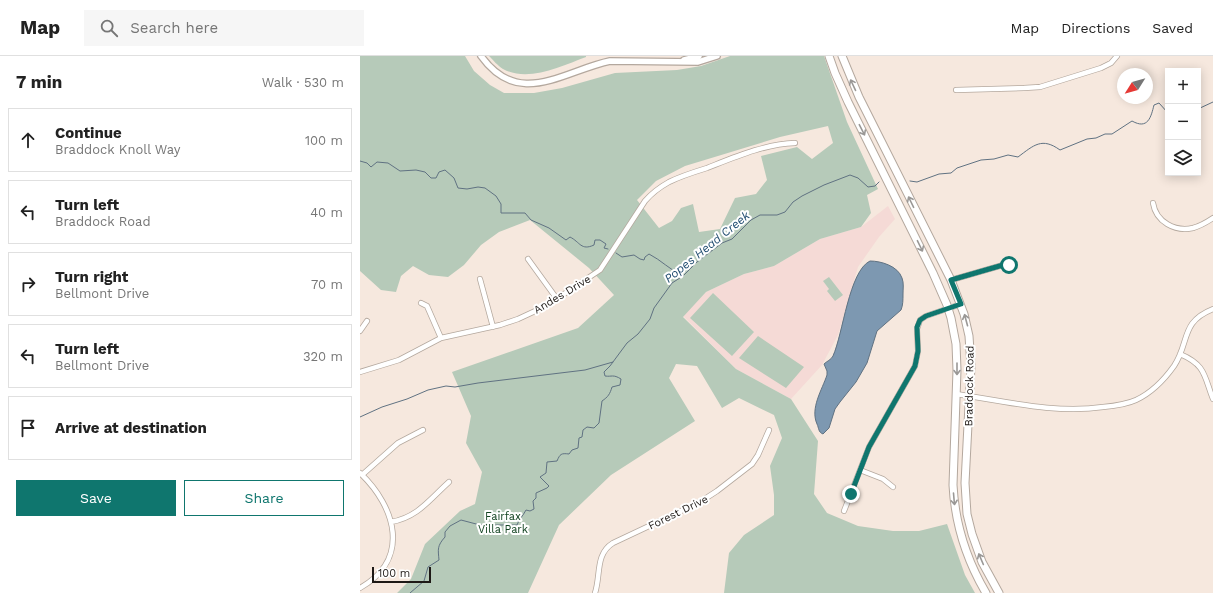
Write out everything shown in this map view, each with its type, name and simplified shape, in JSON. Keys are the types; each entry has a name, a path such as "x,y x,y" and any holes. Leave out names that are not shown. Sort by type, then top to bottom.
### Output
{"main road":[{"name":"Braddock Road","path":"829,56 848,102 920,248 948,309 956,344 957,370 952,485 955,514 966,554 986,593"},
{"name":"Braddock Road","path":"842,56 858,97 951,280 967,324 970,348 970,396 965,483 968,514 972,534 982,562 999,593"}],"street":[{"path":"480,56 490,68 503,77 516,82 530,84 546,82 614,58 698,62 718,56"},
{"path":"677,62 699,56"},
{"path":"956,90 1040,87 1101,68 1111,63 1117,56"},
{"name":"Andes Drive","path":"360,371 399,360 441,338 493,327 524,317 546,306 600,270 645,201 663,186 679,178 768,147 786,143 795,143"},
{"path":"1153,203 1155,212 1162,221 1168,225 1178,228 1186,229 1195,227 1213,218"},
{"path":"528,259 557,299"},
{"path":"951,280 1003,265 1014,266"},
{"path":"480,279 493,327"},
{"path":"420,303 426,306 441,338"},
{"path":"844,511 869,447 915,366 918,351 918,324 926,316 961,304"},
{"path":"956,394 1063,410 1092,409 1124,404 1142,396 1154,388 1168,373 1180,354 1186,333 1190,326 1197,318 1213,309"},
{"path":"360,332 367,321"},
{"path":"1180,354 1192,360 1201,368 1207,378 1213,399"},
{"path":"360,588 377,575 390,555 394,541 391,522 383,502 361,474 398,443 423,430"},
{"name":"Forest Drive","path":"595,593 598,584 601,558 610,545 701,501 717,491 752,464 758,455 769,430"},
{"path":"860,470 883,479 892,487"},
{"path":"391,522 413,515 449,482"}],"shaded area":[{"path":"888,206 895,219 879,237 858,267 838,335 822,365 791,399 736,369 683,316 706,292 744,274 774,266 820,239 861,227"}],"green space":[{"name":"Fairfax Villa Park","path":"360,56 465,56 474,71 490,85 504,93 534,93 562,88 615,73 677,70 701,66 730,56 824,56 847,122 878,189 867,195 871,213 861,227 820,239 774,266 744,274 706,292 683,317 736,369 791,399 818,441 814,494 827,513 858,526 893,531 919,531 947,524 965,575 975,593 724,593 729,553 744,535 774,515 774,495 770,466 782,438 774,415 739,398 722,408 697,366 676,364 669,378 695,421 611,475 559,525 528,593 397,593 411,579 425,544 460,511 475,504 482,472 466,443 471,416 452,372 578,328 614,295 589,268 530,220 499,232 481,245 464,265 448,277 429,275 413,266 401,276 396,292 381,290 360,271","holes":["828,126 833,143 812,159 797,147 761,156 767,180 756,194 735,198 720,229 699,232 693,204 681,208 672,221 659,228 637,200 656,181 685,166 780,137"]},
{"path":"489,56 586,57 545,72 523,74 513,73 503,69"},
{"path":"829,277 843,295 835,301 827,291 829,289 823,281"},
{"path":"713,293 754,332 732,356 690,318"},
{"path":"758,336 804,367 786,388 739,358"}],"water":[{"path":"870,261 889,265 900,274 903,284 902,308 877,331 867,363 856,382 835,409 829,428 823,434 819,430 815,418 815,412 816,405 827,375 824,364 831,359 837,346 847,304 857,277 863,267"}],"waterway":[{"name":"Popes Head Creek","path":"1201,108 1213,102"},
{"name":"Popes Head Creek","path":"910,181 917,182 939,174 951,173 957,168 981,160 994,159 1008,155 1018,157 1038,144 1048,144 1060,150 1087,139 1096,138 1105,134 1112,134 1132,121 1142,124 1145,123 1150,118 1154,105 1159,103 1165,110"},
{"path":"360,161 367,163 371,167 377,162 388,163 400,171 416,170 425,172 431,178 436,178 439,172 445,170 454,178 458,188 485,188 496,196 501,204 501,213 525,213 531,220 549,228 566,240 570,237 586,247 594,245 595,240 600,240 606,244 604,248 608,249"},
{"name":"Popes Head Creek","path":"410,593 424,581 428,567 439,560 439,545 445,537 445,532 450,526 461,520 480,525 517,525 526,510 530,511 534,509 533,501 536,498 536,493 549,486 540,477 546,473 547,462 557,461 561,454 569,454 572,450 578,448 579,438 582,437 583,430 587,427 594,428 599,423 602,401 606,398 612,387 620,385 621,379 614,376 605,376 604,372 627,343 638,334 650,319 654,308 672,283 683,276 697,262 722,243 732,239 751,220 760,215 777,215 785,212 793,202 802,196 824,185 850,175 858,178 868,187 875,186 879,182"},
{"path":"616,253 622,257 634,255 644,260 649,254 683,276"},
{"name":"Popes Head Creek","path":"360,417 428,390 446,386 455,387 585,370 613,362"}],"route":[{"path":"851,494 869,447 915,366 918,351 917,327 920,320 926,316 961,304 951,280 1003,265 1009,265"}]}
